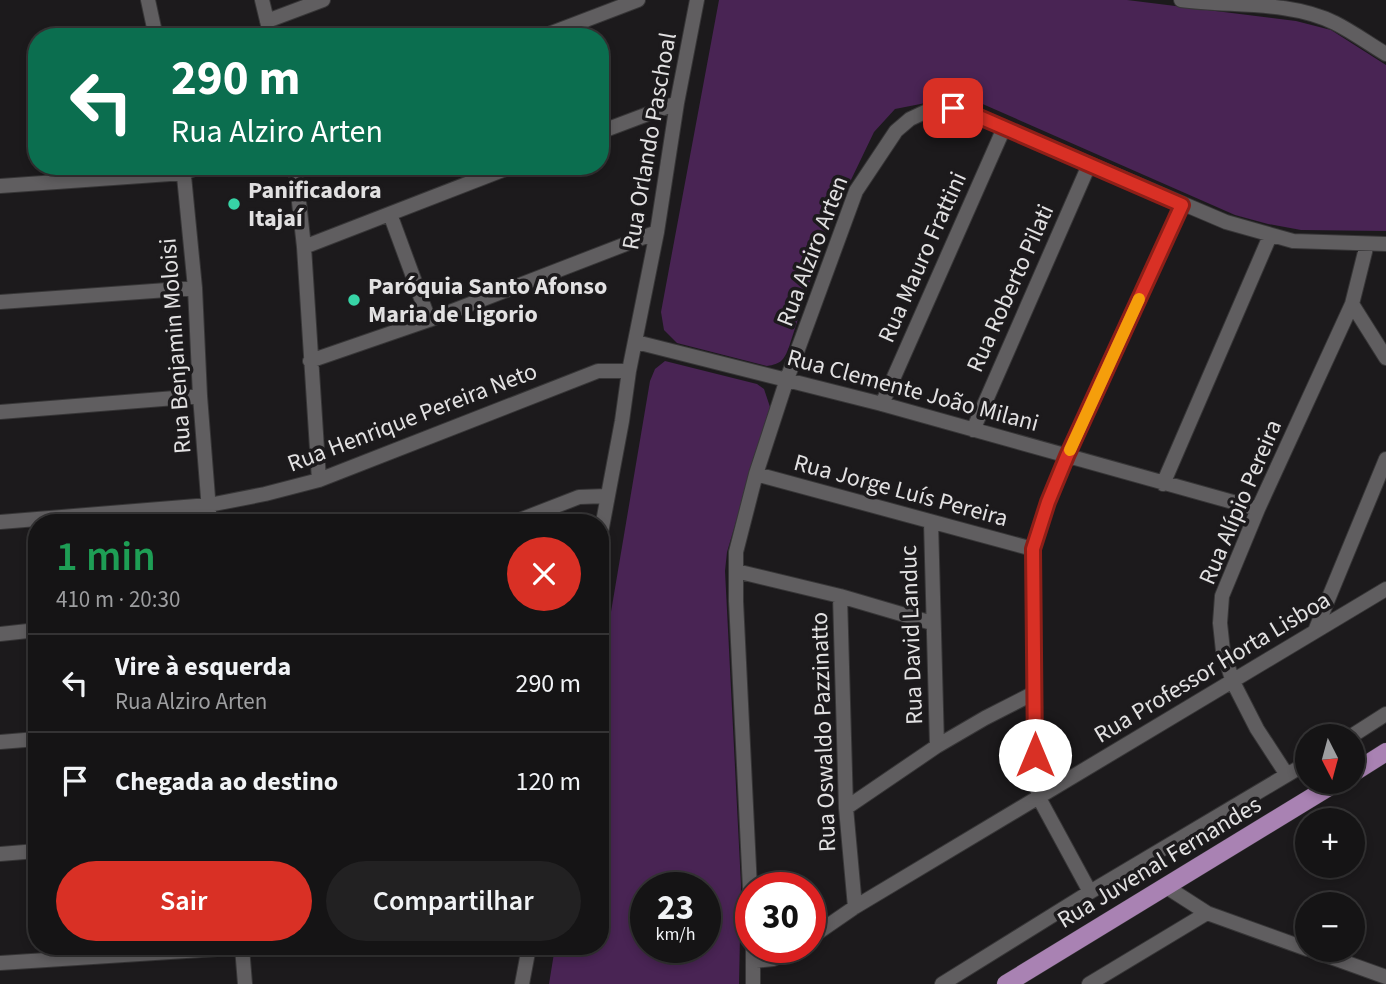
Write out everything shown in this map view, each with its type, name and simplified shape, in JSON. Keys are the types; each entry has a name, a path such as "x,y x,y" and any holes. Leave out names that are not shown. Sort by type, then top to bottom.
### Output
{"main road":[{"path":"1365,765 1386,752"},
{"name":"Rua Juvenal Fernandes","path":"1006,984 1317,794"}],"street":[{"path":"148,0 154,28"},
{"path":"262,0 269,28"},
{"path":"267,21 323,0"},
{"path":"565,28 638,0"},
{"name":"Rua Orlando Paschoal","path":"604,514 657,232 696,0"},
{"path":"1181,0 1281,4 1334,22 1386,54"},
{"path":"609,129 677,103"},
{"name":"Rua Alziro Arten","path":"749,872 736,552 756,474 787,379 856,191 896,131 910,119 925,112 953,108 1182,205 1270,236 1293,241 1386,244"},
{"name":"Rua Mauro Frattini","path":"882,404 1004,128"},
{"name":"Rua Roberto Pilati","path":"973,430 1089,164"},
{"path":"0,186 126,175"},
{"name":"Rua Benjamin Moloisi","path":"184,175 195,288 210,514"},
{"path":"296,175 304,247 319,480"},
{"path":"304,247 490,175"},
{"path":"1090,892 1039,797 1035,755 1033,549 1067,456 1182,205"},
{"path":"390,214 429,320"},
{"path":"310,361 429,320 657,232"},
{"path":"1163,484 1270,236"},
{"name":"Rua Alípio Pereira","path":"1287,775 1257,729 1233,682 1223,651 1220,623 1223,596 1258,509 1352,304 1367,244"},
{"path":"0,302 195,288"},
{"path":"1352,304 1386,358"},
{"name":"Rua Clemente João Milani","path":"636,342 882,404 1258,509"},
{"name":"Rua Henrique Pereira Neto","path":"98,514 209,505 319,480 597,371 629,371"},
{"path":"0,412 200,396"},
{"path":"1315,631 1381,479 1386,459"},
{"name":"Rua Jorge Luís Pereira","path":"756,474 1033,549"},
{"path":"535,514 579,497 607,496"},
{"name":"Rua Henrique Pereira Neto","path":"0,522 28,520"},
{"name":"Rua David Landuc","path":"930,522 937,746"},
{"path":"736,570 932,623"},
{"name":"Rua Professor Horta Lisboa","path":"826,927 855,907 1386,589"},
{"name":"Rua Oswaldo Pazzinatto","path":"840,596 846,808 855,907"},
{"path":"0,634 28,632"},
{"path":"846,808 937,746 1034,694"},
{"path":"1365,727 1386,714"},
{"path":"0,742 28,740"},
{"name":"Rua Juvenal Fernandes","path":"943,984 1090,892 1295,770"},
{"path":"0,854 28,852"},
{"path":"1165,886 1207,913 1295,945"},
{"path":"1089,984 1113,978 1207,913"},
{"path":"0,963 122,955"},
{"path":"244,955 245,984"},
{"path":"522,984 527,955"},
{"path":"1343,962 1386,977"},
{"path":"753,963 753,984"}],"shaded area":[{"path":"719,0 1127,0 1296,21 1331,30 1386,65 1386,231 1301,230 1235,215 978,102 951,98 895,109 874,132 825,234 789,347 781,361 767,366 677,343 664,330 661,312"},
{"path":"665,361 757,384 764,389 770,407 727,552 725,571 740,872 735,872 735,963 739,963 739,984 549,984 554,955 609,955 609,624 650,381 655,369"}],"slow traffic":[{"path":"1070,450 1139,299"}],"place":[{"name":"Panificadora Itajaí","path":"234,204"},
{"name":"Paróquia Santo Afonso Maria de Ligorio","path":"354,300"}],"route":[{"path":"953,108 1182,205 1067,456 1033,549 1035,755"}]}
